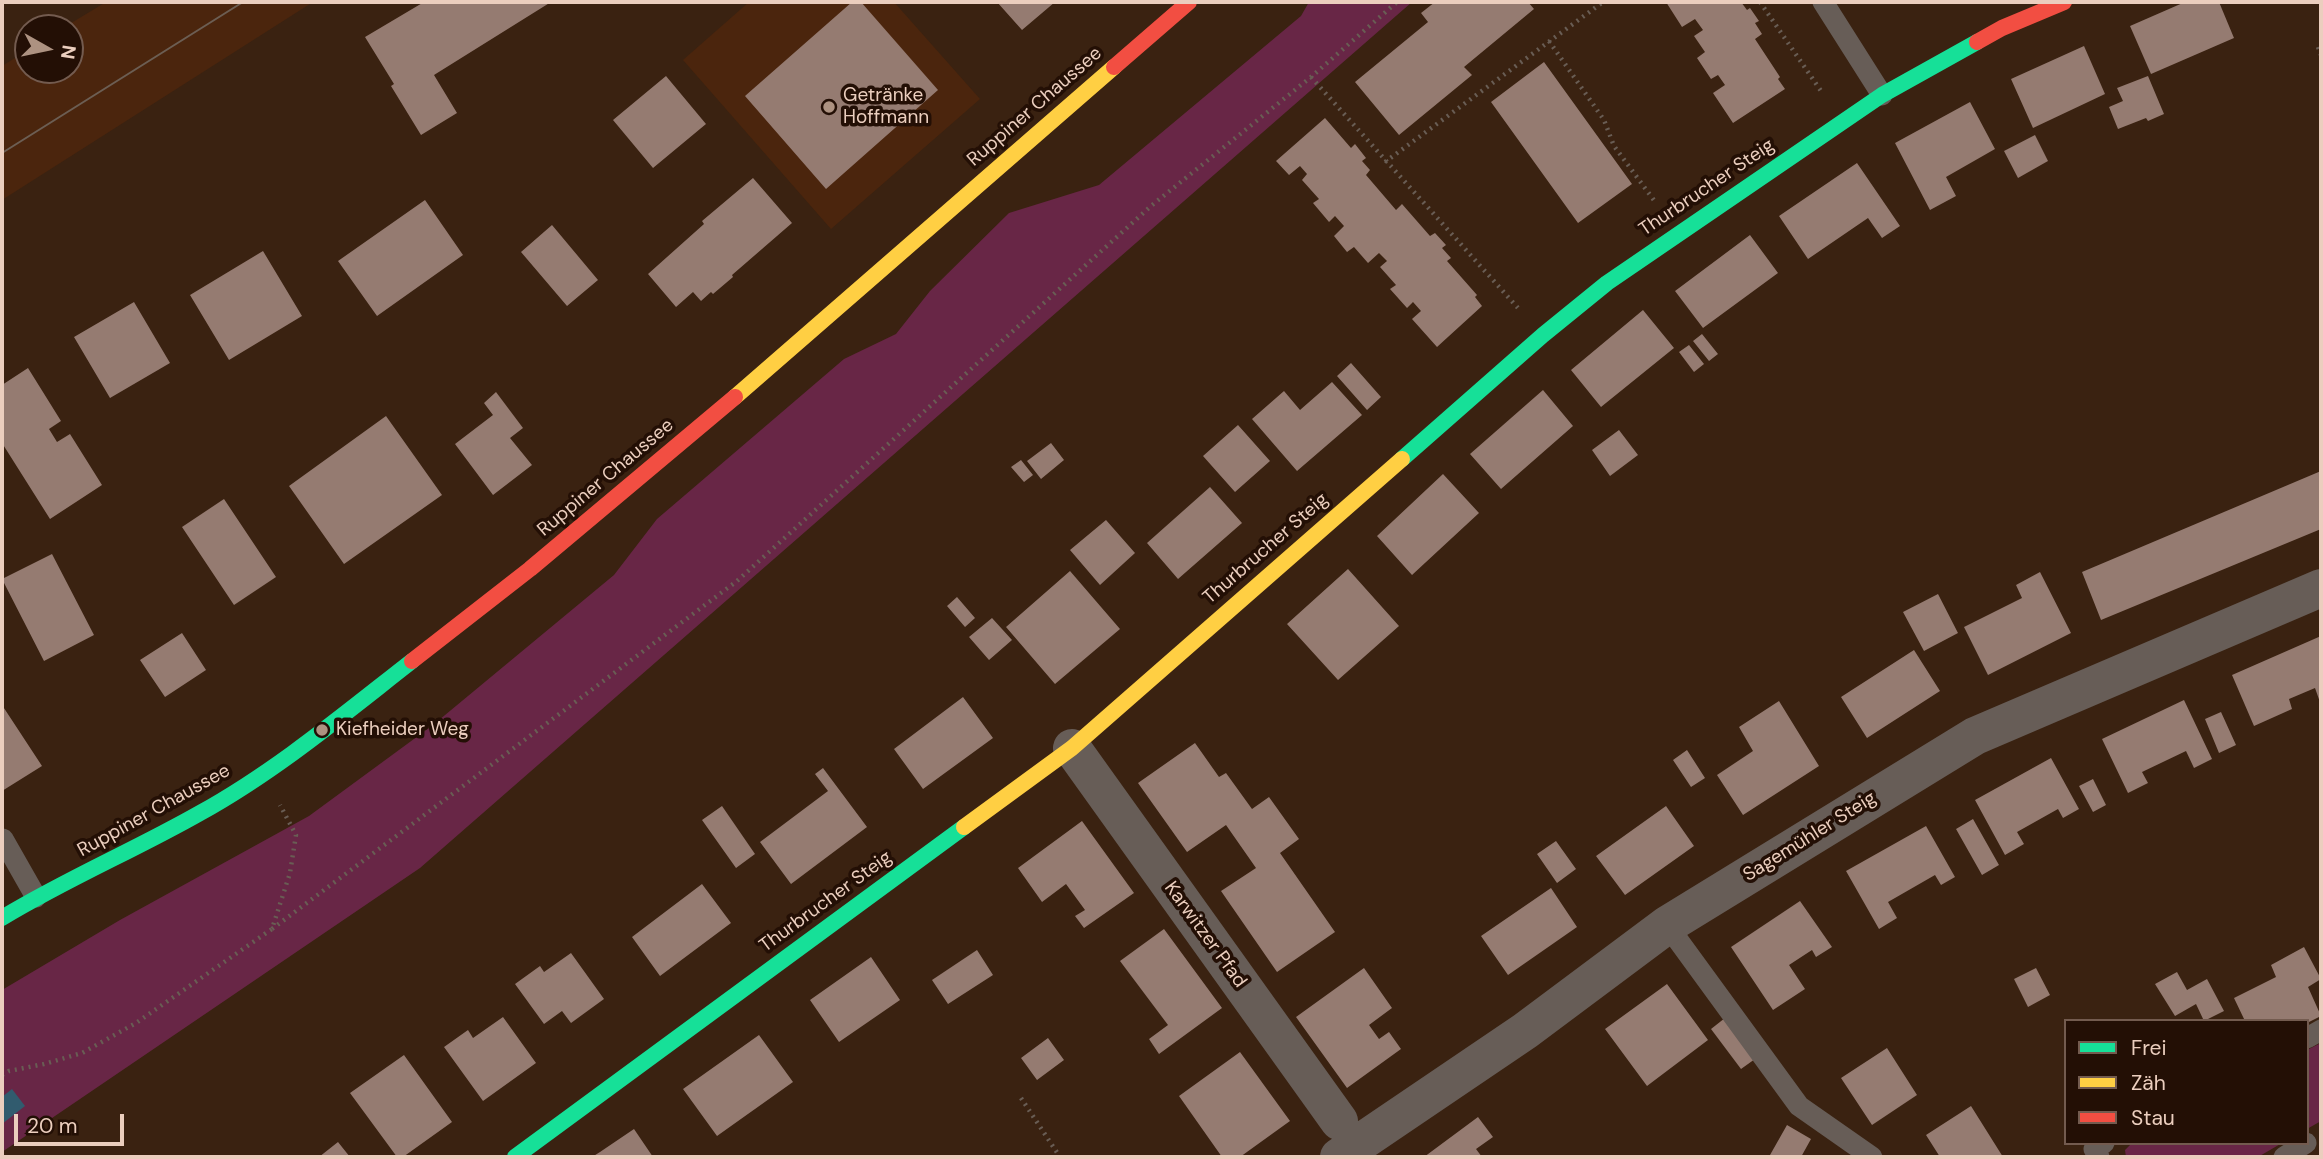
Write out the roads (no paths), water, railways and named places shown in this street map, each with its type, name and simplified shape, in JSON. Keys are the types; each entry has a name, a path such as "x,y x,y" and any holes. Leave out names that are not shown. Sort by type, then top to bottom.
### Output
{"street":[{"name":"Ruppiner Chaussee","path":"2,918 36,897 201,813 294,753 530,569 688,436 1189,2"},
{"name":"Thurbrucher Steig","path":"515,1157 1072,748 1543,335 1607,283 1882,95 2002,28 2064,2"},
{"name":"Sagemühler Steig","path":"1351,1145 1525,1031 1667,925 1975,736 2321,588"},
{"name":"Karwitzer Pfad","path":"1072,748 1351,1145"}],"lane":[{"path":"1823,2 1882,95"},
{"path":"3,839 36,897"},
{"path":"1667,925 1799,1106 1872,1157"},
{"path":"2284,1157 2304,1145"}],"water":[{"path":"12,1089 25,1106 2,1124 2,1097"}],"tram line":[{"path":"2,153 243,2"}],"place":[{"name":"Getränke Hoffmann","path":"829,107"},
{"name":"Kiefheider Weg","path":"322,730"}]}
